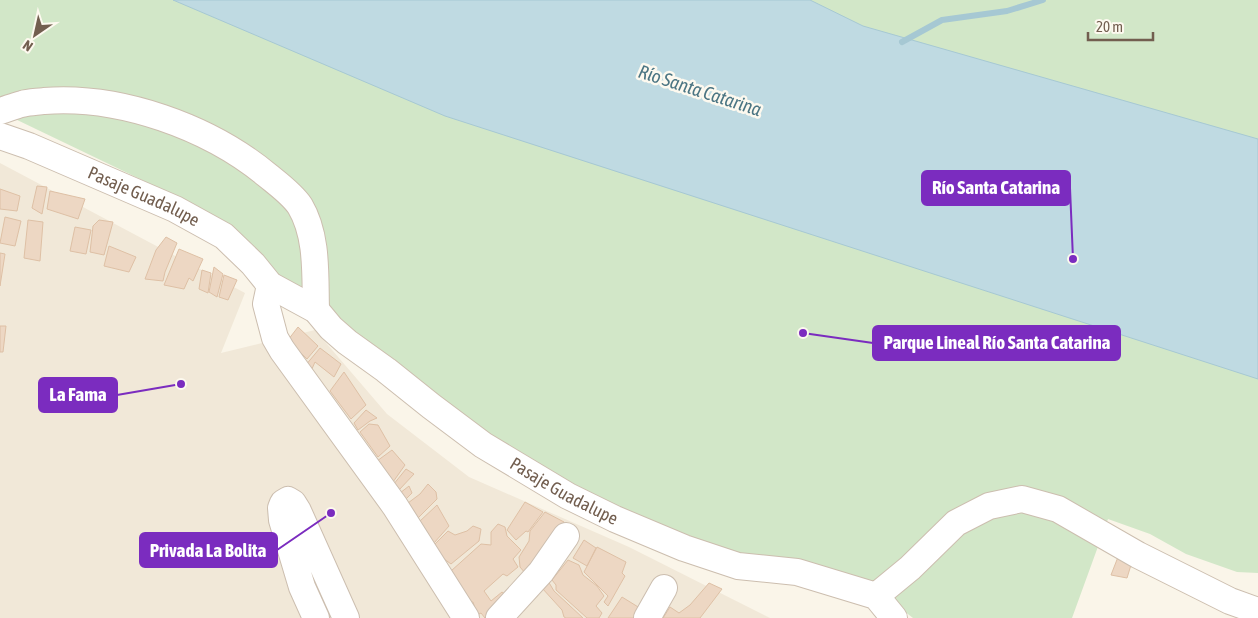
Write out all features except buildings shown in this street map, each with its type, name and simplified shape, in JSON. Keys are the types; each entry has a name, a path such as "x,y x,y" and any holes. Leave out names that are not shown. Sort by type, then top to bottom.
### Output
{"street":[{"path":"0,111 23,103 64,100 111,103 161,118 203,134 247,158 300,206 310,230 315,259 316,310"},
{"name":"Pasaje Guadalupe","path":"0,136 29,146 175,209 224,236 270,285 316,310 346,342 386,370 483,445 568,496 615,519 684,548 738,566 797,572 876,596"},
{"path":"270,285 266,304 275,338 282,350 395,506 466,618"},
{"path":"894,618 876,596 910,568 956,523 990,506 1022,499 1058,510 1147,559 1230,601 1258,611"},
{"path":"316,618 302,587 282,520 282,505 288,500 293,503 298,511 345,618"},
{"path":"499,618 541,572 566,536"},
{"path":"647,618 664,588"}],"shaded area":[{"path":"0,163 245,293 221,353 315,330 387,414 469,477 629,547 770,618 0,618"}],"green space":[{"path":"0,0 1258,0 1258,573 1237,572 1186,554 1150,534 1108,519 1072,618 913,618 872,586 734,555 597,498 493,441 165,191 13,118 0,114"}],"water":[{"name":"Río Santa Catarina","path":"173,0 810,0 863,26 1258,139 1258,379 445,116"}],"waterway":[{"path":"902,42 942,20 1007,11 1043,0"}],"place":[{"name":"Río Santa Catarina","path":"1073,259"},
{"name":"Parque Lineal Río Santa Catarina","path":"803,333"},
{"name":"La Fama","path":"181,384"},
{"name":"Privada La Bolita","path":"331,513"}]}
